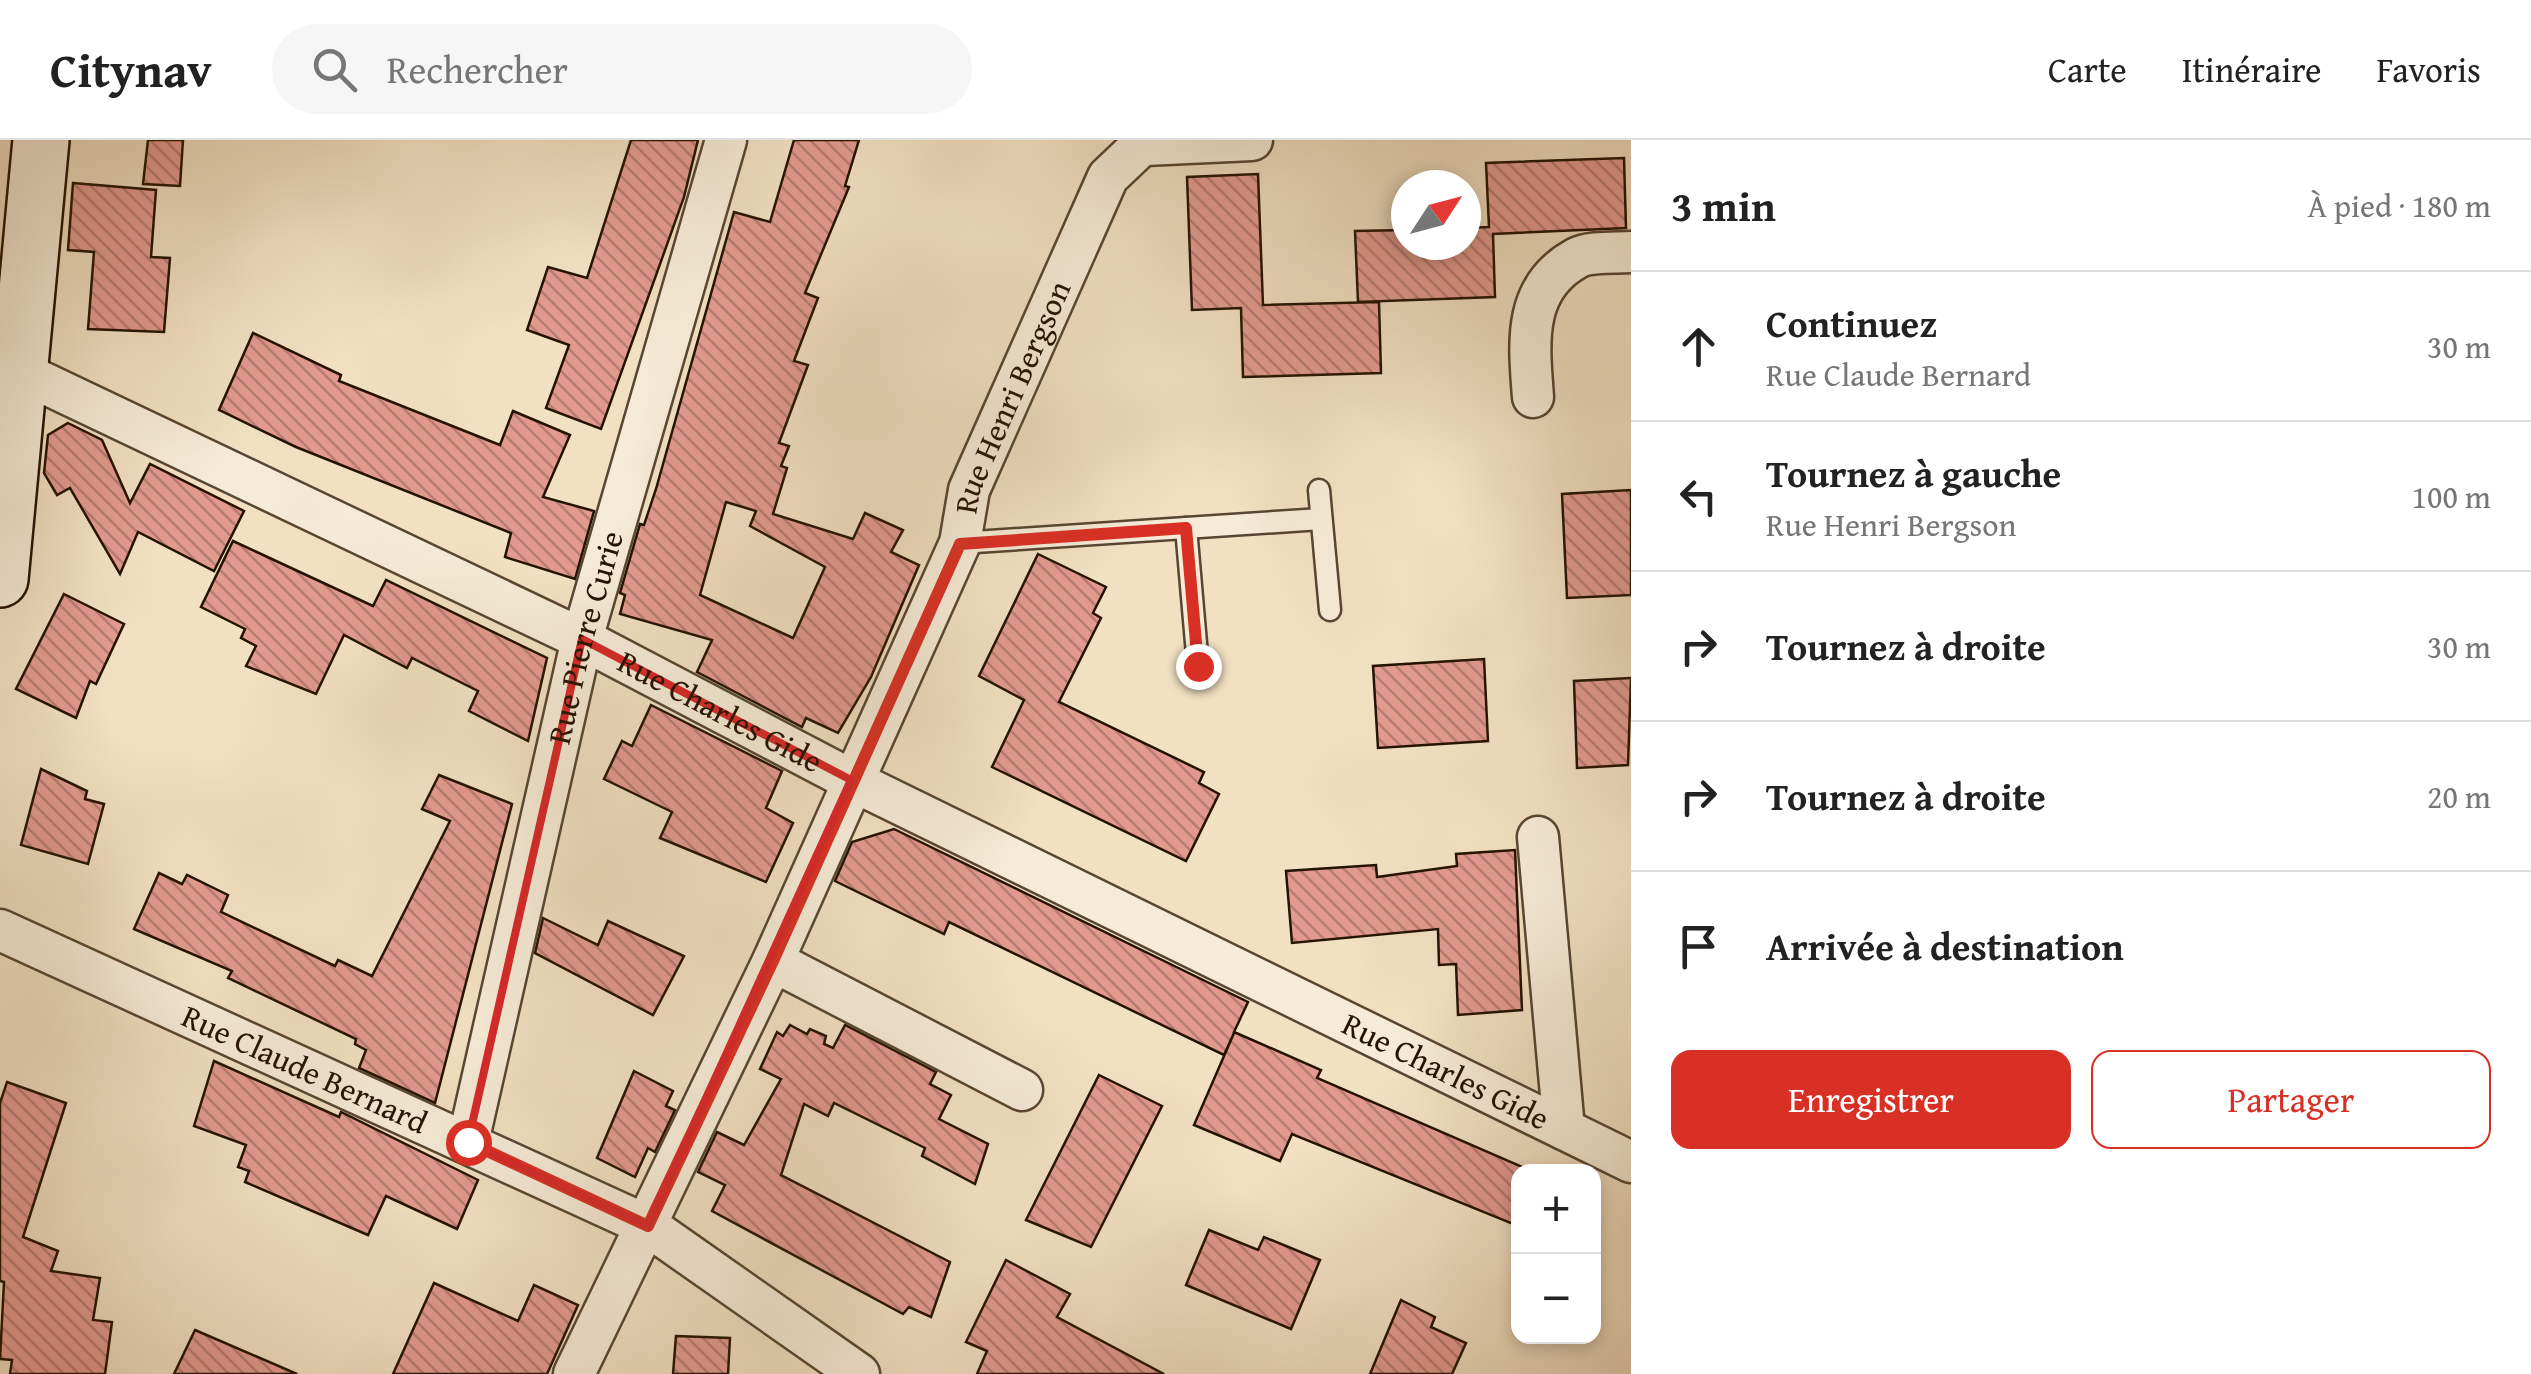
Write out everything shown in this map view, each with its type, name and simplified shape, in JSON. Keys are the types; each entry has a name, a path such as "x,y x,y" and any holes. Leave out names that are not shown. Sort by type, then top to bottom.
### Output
{"street":[{"path":"0,579 14,386 41,140"},
{"name":"Rue Pierre Curie","path":"468,1142 582,638 726,140"},
{"path":"1146,143 1252,140"},
{"name":"Rue Henri Bergson","path":"574,1374 773,961 960,544 968,490 1108,177 1146,143"},
{"path":"1533,398 1530,319 1542,289 1578,256 1631,252"},
{"name":"Rue Charles Gide","path":"14,386 582,638 851,780 1631,1162"},
{"path":"1538,837 1564,1128"},
{"name":"Rue Claude Bernard","path":"0,930 648,1226 812,1358 859,1374"},
{"path":"773,961 1022,1090"}],"lane":[{"path":"1318,490 1330,610"},
{"path":"960,544 1321,519"},
{"path":"1186,528 1198,666"}],"highlighted area":[{"path":"582,639 851,780 648,1226 468,1142"}],"building":[{"path":"148,140 183,140 180,186 143,184"},
{"path":"631,140 698,140 684,197 601,429 546,408 569,345 527,330 548,267 587,278"},
{"path":"794,140 859,140 845,186 849,187 805,293 818,298 794,361 808,365 779,443 789,446 781,466 787,468 773,514 853,539 865,513 903,530 891,552 919,565 871,677 838,733 806,718 802,727 697,672 712,640 620,614 625,595 620,593 640,524 644,525 656,489 734,212 770,222","holes":["726,502 756,511 750,526 825,567 793,638 700,595"]},
{"path":"1624,158 1626,228 1493,234 1495,297 1358,302 1355,231 1391,230 1391,260 1481,260 1481,227 1489,227 1486,163"},
{"path":"1258,174 1263,305 1379,302 1381,373 1243,377 1241,308 1192,310 1187,177"},
{"path":"73,183 156,190 151,257 170,258 164,332 88,329 94,252 68,250"},
{"path":"253,333 341,375 339,381 500,445 513,411 570,435 543,497 594,511 575,579 505,557 511,533 296,447 219,410"},
{"path":"68,423 102,440 130,503 150,464 244,511 214,571 138,532 120,574 70,488 57,495 44,473 48,435"},
{"path":"1631,490 1631,595 1567,598 1562,494"},
{"path":"233,541 373,606 386,580 547,658 528,741 469,711 478,691 412,658 407,668 344,635 316,694 246,666 256,646 241,638 245,629 201,607"},
{"path":"1038,554 1106,587 1093,613 1101,618 1059,702 1204,772 1199,783 1219,794 1186,861 992,767 1024,700 979,676"},
{"path":"64,594 124,624 96,684 90,681 76,718 16,689"},
{"path":"1484,659 1488,741 1378,748 1373,666"},
{"path":"1631,678 1628,765 1577,768 1574,681"},
{"path":"651,705 782,771 766,808 793,823 766,882 660,838 672,812 604,779 622,741 632,746"},
{"path":"41,769 87,791 85,799 104,804 88,864 21,845"},
{"path":"439,775 512,804 435,1103 359,1068 366,1050 355,1044 356,1039 228,978 232,971 134,929 159,873 182,884 187,875 228,895 221,912 335,966 338,960 372,976 450,821 422,809"},
{"path":"894,829 1248,1002 1234,1032 1321,1070 1317,1078 1515,1164 1511,1164 1511,1223 1292,1134 1280,1161 1194,1125 1234,1033 1224,1055 949,922 944,934 835,881 852,842"},
{"path":"1515,850 1522,1010 1458,1015 1456,964 1439,965 1438,929 1292,943 1286,871 1376,865 1377,877 1457,866 1456,854"},
{"path":"543,918 598,945 608,921 684,956 653,1015 535,953"},
{"path":"790,1025 807,1034 810,1029 826,1036 824,1044 833,1048 845,1025 936,1072 930,1084 951,1095 939,1119 988,1144 975,1184 922,1156 925,1148 834,1103 828,1116 804,1104 781,1175 950,1262 931,1317 909,1307 903,1314 712,1211 725,1185 698,1172 717,1132 744,1145 781,1079 760,1069 777,1032 783,1036"},
{"path":"214,1061 339,1117 341,1112 478,1180 457,1229 386,1196 368,1235 245,1182 249,1171 238,1167 246,1145 194,1126"},
{"path":"634,1071 673,1091 666,1106 675,1110 655,1152 648,1148 635,1177 597,1158"},
{"path":"1099,1075 1162,1106 1091,1247 1026,1220"},
{"path":"7,1082 66,1103 23,1237 58,1251 51,1271 100,1278 93,1320 112,1322 105,1374 10,1374 12,1360 0,1359 4,1282 0,1281 0,1103"},
{"path":"1209,1230 1258,1250 1264,1237 1320,1260 1291,1329 1186,1285"},
{"path":"1006,1260 1070,1294 1057,1317 1164,1374 977,1374 987,1351 966,1342"},
{"path":"434,1283 518,1321 534,1285 578,1305 547,1374 393,1374"},
{"path":"1401,1300 1435,1317 1431,1327 1466,1343 1452,1374 1370,1374"},
{"path":"195,1330 297,1374 174,1374"},
{"path":"676,1336 730,1338 728,1374 673,1374"}],"route":[{"path":"468,1142 648,1226 773,961 960,544 1186,528 1198,666"}]}
